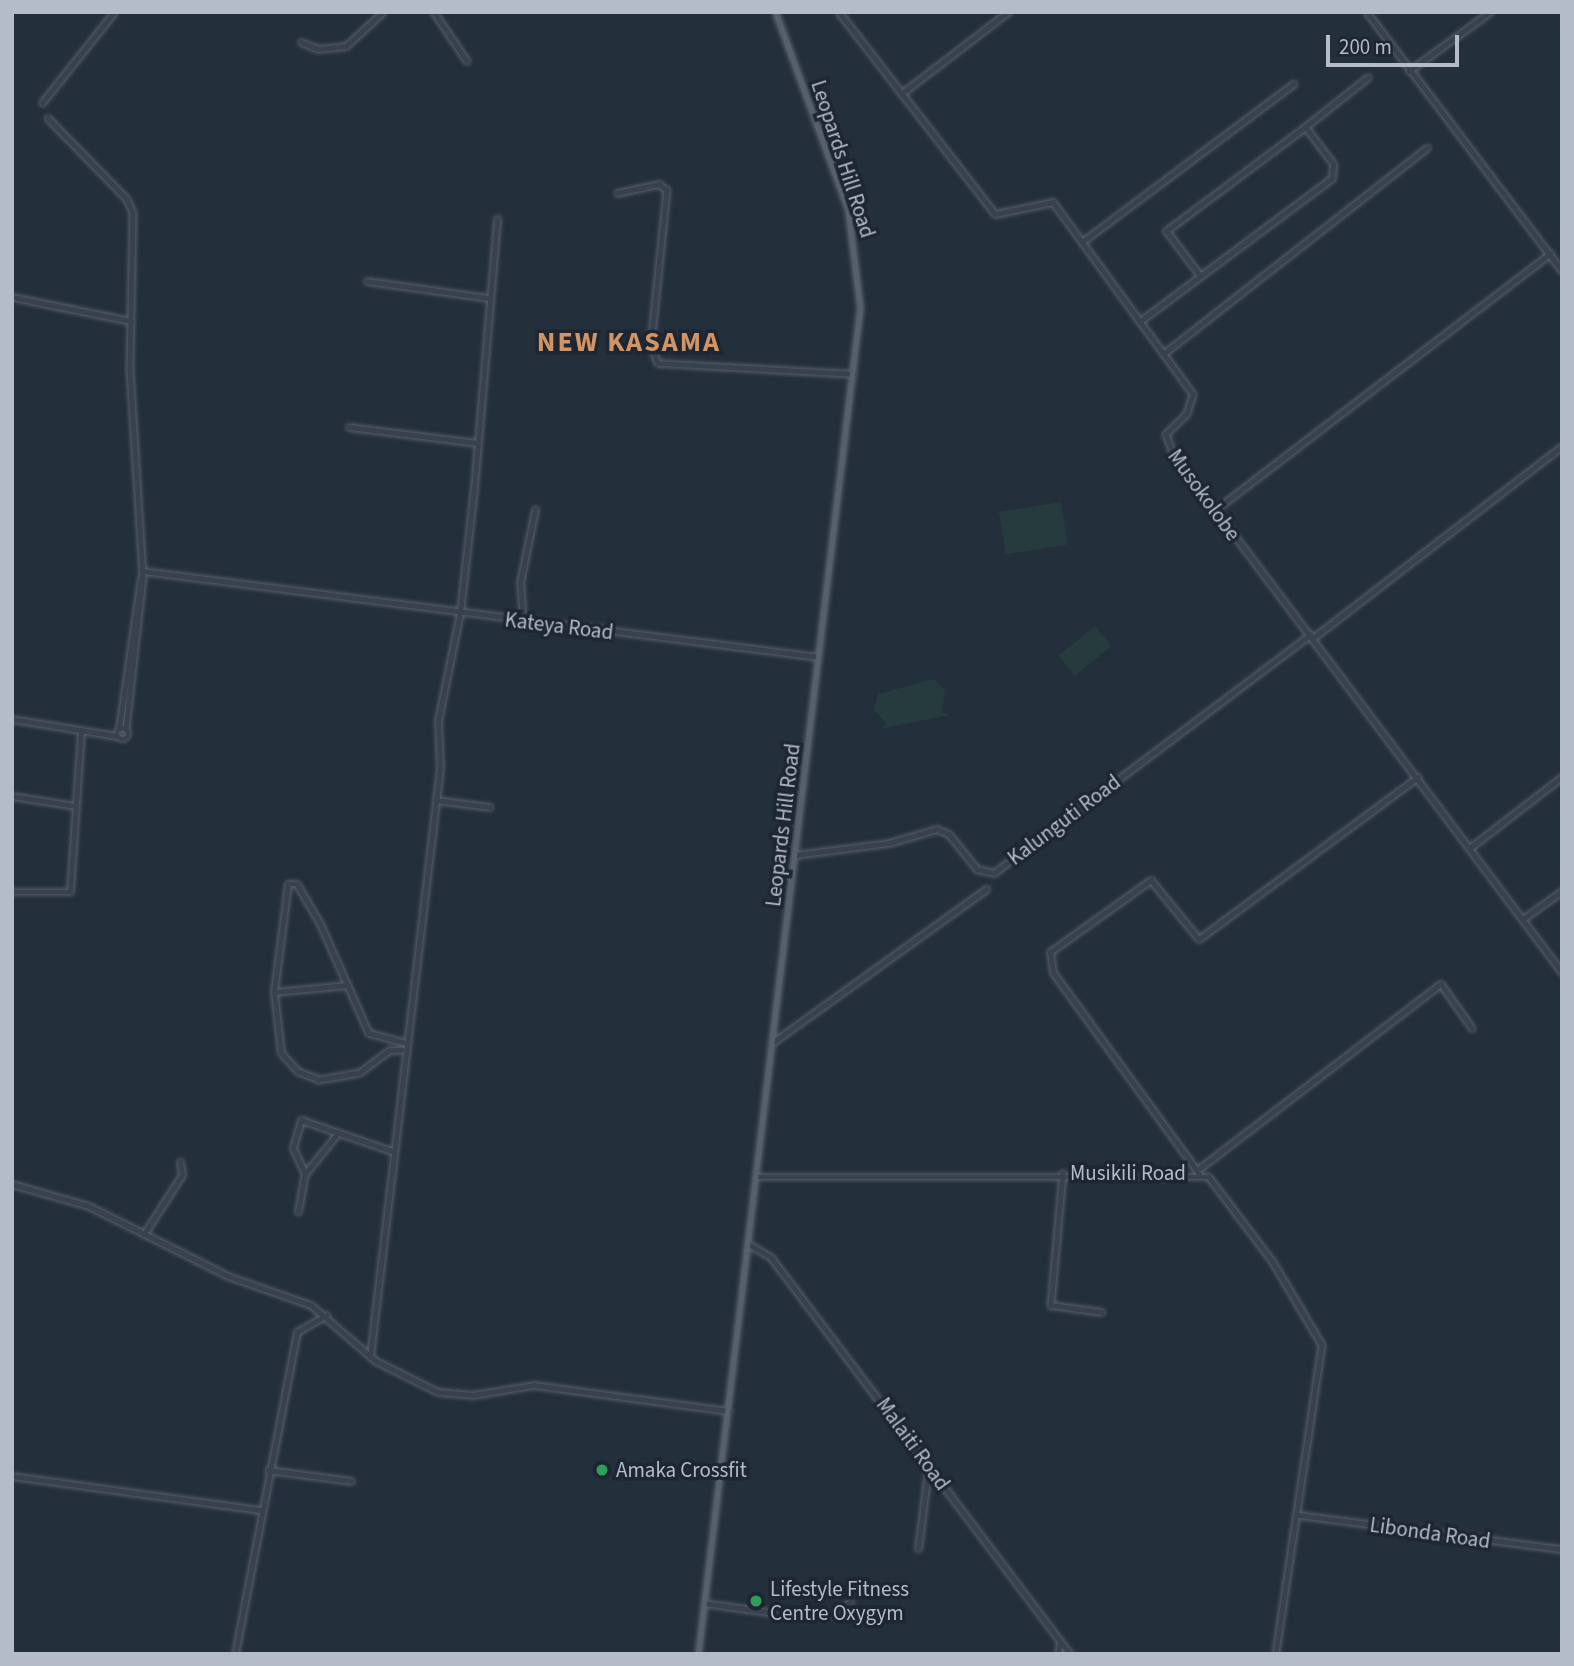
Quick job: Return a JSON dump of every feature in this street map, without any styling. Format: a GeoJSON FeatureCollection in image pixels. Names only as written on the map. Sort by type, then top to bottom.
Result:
{"type":"FeatureCollection","features":[{"type":"Feature","properties":{"kind":"main road","name":"Leopards Hill Road"},"geometry":{"type":"LineString","coordinates":[[698,1654],[860,308],[853,229],[775,12]]}},
{"type":"Feature","properties":{"kind":"street"},"geometry":{"type":"LineString","coordinates":[[43,103],[114,12]]}},
{"type":"Feature","properties":{"kind":"street"},"geometry":{"type":"LineString","coordinates":[[301,42],[318,49],[346,46],[383,12]]}},
{"type":"Feature","properties":{"kind":"street"},"geometry":{"type":"LineString","coordinates":[[434,12],[467,61]]}},
{"type":"Feature","properties":{"kind":"street","name":"Musokolobe"},"geometry":{"type":"LineString","coordinates":[[839,12],[995,214],[1048,199],[1082,242],[1194,399],[1166,434],[1167,443],[1562,972]]}},
{"type":"Feature","properties":{"kind":"street"},"geometry":{"type":"LineString","coordinates":[[901,94],[1008,12]]}},
{"type":"Feature","properties":{"kind":"street"},"geometry":{"type":"LineString","coordinates":[[1367,12],[1562,271]]}},
{"type":"Feature","properties":{"kind":"street"},"geometry":{"type":"LineString","coordinates":[[1409,71],[1490,12]]}},
{"type":"Feature","properties":{"kind":"street"},"geometry":{"type":"LineString","coordinates":[[1200,276],[1166,231],[1368,77]]}},
{"type":"Feature","properties":{"kind":"street"},"geometry":{"type":"LineString","coordinates":[[1082,242],[1293,84]]}},
{"type":"Feature","properties":{"kind":"street"},"geometry":{"type":"LineString","coordinates":[[12,719],[126,739],[143,574],[131,321],[131,206],[48,118]]}},
{"type":"Feature","properties":{"kind":"street"},"geometry":{"type":"LineString","coordinates":[[1139,322],[1332,178],[1334,164],[1305,127]]}},
{"type":"Feature","properties":{"kind":"street"},"geometry":{"type":"LineString","coordinates":[[1163,354],[1427,148]]}},
{"type":"Feature","properties":{"kind":"street"},"geometry":{"type":"LineString","coordinates":[[617,193],[659,184],[667,190],[651,344],[658,363],[853,374]]}},
{"type":"Feature","properties":{"kind":"street"},"geometry":{"type":"LineString","coordinates":[[370,1357],[402,1050],[436,800],[438,720],[460,613],[497,219]]}},
{"type":"Feature","properties":{"kind":"street"},"geometry":{"type":"LineString","coordinates":[[1215,510],[1550,254]]}},
{"type":"Feature","properties":{"kind":"street"},"geometry":{"type":"LineString","coordinates":[[367,281],[490,298]]}},
{"type":"Feature","properties":{"kind":"street"},"geometry":{"type":"LineString","coordinates":[[12,297],[131,321]]}},
{"type":"Feature","properties":{"kind":"street"},"geometry":{"type":"LineString","coordinates":[[349,427],[477,443]]}},
{"type":"Feature","properties":{"kind":"street"},"geometry":{"type":"LineString","coordinates":[[1312,636],[1562,446]]}},
{"type":"Feature","properties":{"kind":"street"},"geometry":{"type":"LineString","coordinates":[[523,622],[520,583],[535,510]]}},
{"type":"Feature","properties":{"kind":"street"},"geometry":{"type":"LineString","coordinates":[[117,736],[128,638],[143,574]]}},
{"type":"Feature","properties":{"kind":"street","name":"Kateya Road"},"geometry":{"type":"LineString","coordinates":[[143,574],[301,588],[523,622],[819,657]]}},
{"type":"Feature","properties":{"kind":"street","name":"Kalunguti Road"},"geometry":{"type":"LineString","coordinates":[[795,855],[889,843],[937,829],[949,834],[977,869],[994,873],[1312,636]]}},
{"type":"Feature","properties":{"kind":"street"},"geometry":{"type":"LineString","coordinates":[[119,729],[126,729]]}},
{"type":"Feature","properties":{"kind":"street"},"geometry":{"type":"LineString","coordinates":[[12,892],[70,892],[81,730]]}},
{"type":"Feature","properties":{"kind":"street"},"geometry":{"type":"LineString","coordinates":[[1418,776],[1199,939],[1151,880],[1050,952],[1053,973],[1200,1171],[1441,984],[1472,1028]]}},
{"type":"Feature","properties":{"kind":"street"},"geometry":{"type":"LineString","coordinates":[[1471,847],[1562,777]]}},
{"type":"Feature","properties":{"kind":"street"},"geometry":{"type":"LineString","coordinates":[[12,796],[75,806]]}},
{"type":"Feature","properties":{"kind":"street"},"geometry":{"type":"LineString","coordinates":[[436,800],[490,807]]}},
{"type":"Feature","properties":{"kind":"street"},"geometry":{"type":"LineString","coordinates":[[402,1050],[389,1051],[356,1074],[305,1076],[279,1048],[274,992],[283,908],[294,882],[348,985],[369,1032],[403,1042]]}},
{"type":"Feature","properties":{"kind":"street"},"geometry":{"type":"LineString","coordinates":[[772,1043],[986,889]]}},
{"type":"Feature","properties":{"kind":"street"},"geometry":{"type":"LineString","coordinates":[[1523,919],[1562,891]]}},
{"type":"Feature","properties":{"kind":"street"},"geometry":{"type":"LineString","coordinates":[[274,992],[348,985]]}},
{"type":"Feature","properties":{"kind":"street"},"geometry":{"type":"LineString","coordinates":[[304,1174],[293,1148],[299,1121],[393,1151]]}},
{"type":"Feature","properties":{"kind":"street"},"geometry":{"type":"LineString","coordinates":[[298,1212],[304,1174],[338,1132]]}},
{"type":"Feature","properties":{"kind":"street"},"geometry":{"type":"LineString","coordinates":[[144,1234],[182,1175],[180,1162]]}},
{"type":"Feature","properties":{"kind":"street","name":"Musikili Road"},"geometry":{"type":"LineString","coordinates":[[756,1177],[1200,1171],[1209,1177],[1253,1233],[1321,1340],[1299,1515],[1276,1654]]}},
{"type":"Feature","properties":{"kind":"street"},"geometry":{"type":"LineString","coordinates":[[1063,1173],[1051,1305],[1102,1312]]}},
{"type":"Feature","properties":{"kind":"street"},"geometry":{"type":"LineString","coordinates":[[12,1184],[89,1206],[144,1234],[327,1315],[370,1357],[446,1394],[534,1385],[728,1411]]}},
{"type":"Feature","properties":{"kind":"street","name":"Malaiti Road"},"geometry":{"type":"LineString","coordinates":[[748,1244],[771,1257],[1069,1654]]}},
{"type":"Feature","properties":{"kind":"street"},"geometry":{"type":"LineString","coordinates":[[235,1654],[260,1510],[297,1332],[327,1315]]}},
{"type":"Feature","properties":{"kind":"street"},"geometry":{"type":"LineString","coordinates":[[268,1470],[351,1481]]}},
{"type":"Feature","properties":{"kind":"street"},"geometry":{"type":"LineString","coordinates":[[918,1549],[929,1470]]}},
{"type":"Feature","properties":{"kind":"street"},"geometry":{"type":"LineString","coordinates":[[12,1476],[260,1510]]}},
{"type":"Feature","properties":{"kind":"street","name":"Libonda Road"},"geometry":{"type":"LineString","coordinates":[[1299,1515],[1562,1549]]}},
{"type":"Feature","properties":{"kind":"street"},"geometry":{"type":"LineString","coordinates":[[704,1603],[803,1617],[836,1614],[850,1602]]}},
{"type":"Feature","properties":{"kind":"street"},"geometry":{"type":"LineString","coordinates":[[1058,1654],[1060,1642]]}},
{"type":"Feature","properties":{"kind":"green space"},"geometry":{"type":"Polygon","coordinates":[[[1061,502],[1068,544],[1006,554],[999,512],[1061,502]]]}},
{"type":"Feature","properties":{"kind":"green space"},"geometry":{"type":"Polygon","coordinates":[[[1095,626],[1111,646],[1075,676],[1058,656],[1095,626]]]}},
{"type":"Feature","properties":{"kind":"green space"},"geometry":{"type":"Polygon","coordinates":[[[933,679],[945,690],[942,712],[950,715],[880,729],[887,724],[874,710],[878,694],[933,679]]]}},
{"type":"Feature","properties":{"kind":"place","name":"Amaka Crossfit"},"geometry":{"type":"Point","coordinates":[602,1470]}},
{"type":"Feature","properties":{"kind":"place","name":"Lifestyle Fitness Centre Oxygym"},"geometry":{"type":"Point","coordinates":[756,1601]}},
{"type":"Feature","properties":{"kind":"district","name":"NEW KASAMA"},"geometry":{"type":"Point","coordinates":[629,342]}}]}
